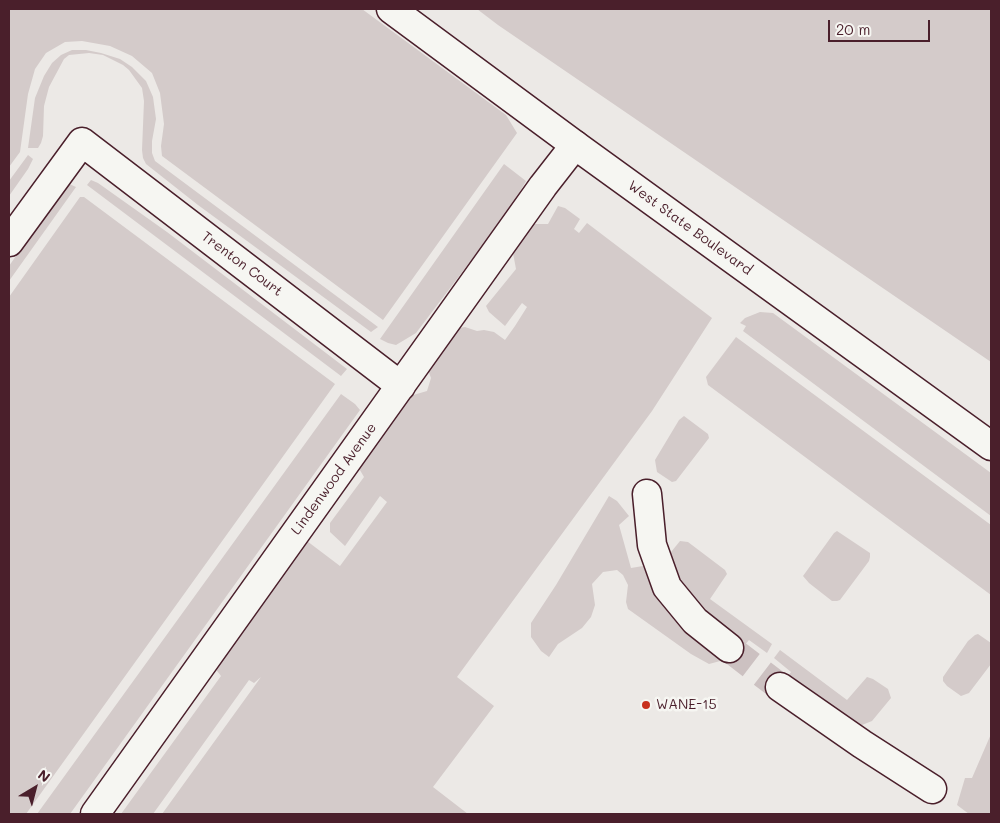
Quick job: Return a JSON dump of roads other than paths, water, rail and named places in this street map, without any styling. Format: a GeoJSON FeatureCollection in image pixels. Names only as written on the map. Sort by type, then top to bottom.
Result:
{"type":"FeatureCollection","features":[{"type":"Feature","properties":{"kind":"street","name":"West State Boulevard"},"geometry":{"type":"LineString","coordinates":[[391,9],[575,145],[991,446]]}},
{"type":"Feature","properties":{"kind":"street","name":"Trenton Court"},"geometry":{"type":"LineString","coordinates":[[9,242],[82,142],[401,386]]}},
{"type":"Feature","properties":{"kind":"street","name":"Lindenwood Avenue"},"geometry":{"type":"LineString","coordinates":[[95,814],[575,145]]}},
{"type":"Feature","properties":{"kind":"street"},"geometry":{"type":"LineString","coordinates":[[647,494],[652,545],[666,587],[695,621],[729,648]]}},
{"type":"Feature","properties":{"kind":"street"},"geometry":{"type":"LineString","coordinates":[[780,687],[932,790]]}},
{"type":"Feature","properties":{"kind":"tunnel"},"geometry":{"type":"LineString","coordinates":[[729,648],[780,687]]}},
{"type":"Feature","properties":{"kind":"place","name":"WANE-15"},"geometry":{"type":"Point","coordinates":[646,705]}}]}
